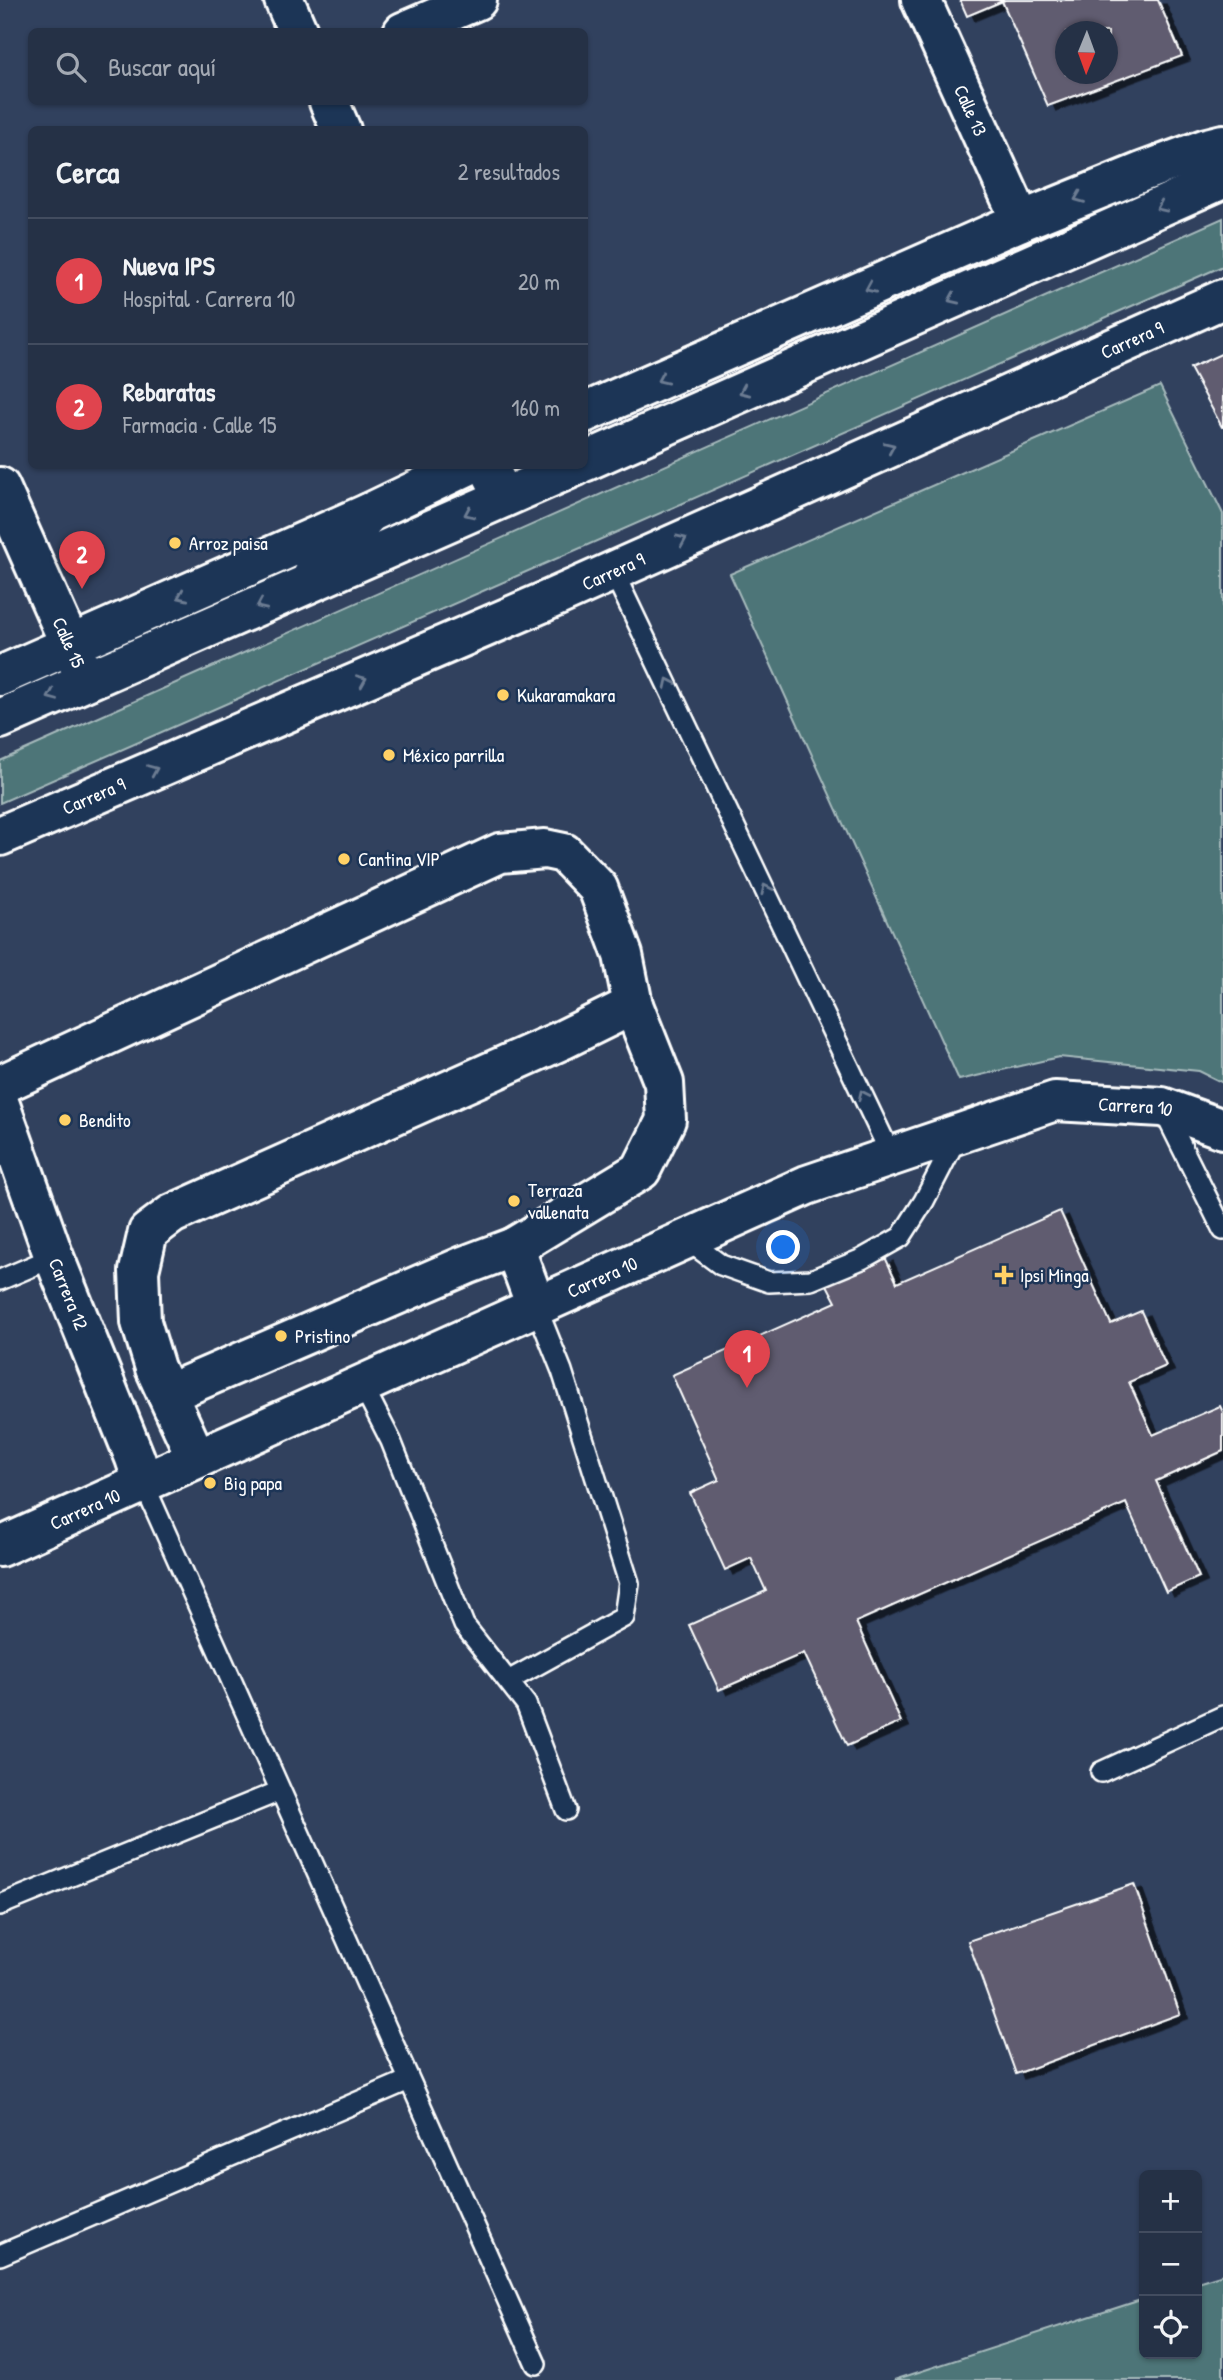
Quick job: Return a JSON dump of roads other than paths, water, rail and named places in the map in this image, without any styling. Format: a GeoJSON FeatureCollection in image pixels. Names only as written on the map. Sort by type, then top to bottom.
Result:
{"type":"FeatureCollection","features":[{"type":"Feature","properties":{"kind":"street"},"geometry":{"type":"LineString","coordinates":[[284,0],[296,28]]}},
{"type":"Feature","properties":{"kind":"street"},"geometry":{"type":"LineString","coordinates":[[412,28],[477,0]]}},
{"type":"Feature","properties":{"kind":"street","name":"Calle 13"},"geometry":{"type":"LineString","coordinates":[[921,0],[1021,221]]}},
{"type":"Feature","properties":{"kind":"street"},"geometry":{"type":"LineString","coordinates":[[330,105],[339,126]]}},
{"type":"Feature","properties":{"kind":"street"},"geometry":{"type":"LineString","coordinates":[[1142,172],[1223,134]]}},
{"type":"Feature","properties":{"kind":"street"},"geometry":{"type":"LineString","coordinates":[[588,411],[1021,221],[1142,172],[1223,144]]}},
{"type":"Feature","properties":{"kind":"street"},"geometry":{"type":"LineString","coordinates":[[588,460],[1223,179]]}},
{"type":"Feature","properties":{"kind":"street","name":"Carrera 9"},"geometry":{"type":"LineString","coordinates":[[0,836],[614,571],[1223,299]]}},
{"type":"Feature","properties":{"kind":"street"},"geometry":{"type":"LineString","coordinates":[[0,676],[369,513],[461,469]]}},
{"type":"Feature","properties":{"kind":"street"},"geometry":{"type":"LineString","coordinates":[[0,719],[304,586],[496,481],[560,469]]}},
{"type":"Feature","properties":{"kind":"street","name":"Calle 15"},"geometry":{"type":"LineString","coordinates":[[0,487],[86,681]]}},
{"type":"Feature","properties":{"kind":"street"},"geometry":{"type":"LineString","coordinates":[[304,586],[369,513]]}},
{"type":"Feature","properties":{"kind":"street"},"geometry":{"type":"LineString","coordinates":[[0,1084],[499,853],[545,849],[564,853],[598,888],[623,955],[632,1005],[664,1083],[666,1120],[641,1170],[514,1247],[466,1265],[167,1394]]}},
{"type":"Feature","properties":{"kind":"street"},"geometry":{"type":"LineString","coordinates":[[196,1457],[155,1368],[142,1322],[139,1271],[148,1232],[172,1214],[562,1041],[632,1005]]}},
{"type":"Feature","properties":{"kind":"street","name":"Carrera 10"},"geometry":{"type":"LineString","coordinates":[[0,1547],[807,1185],[1055,1101],[1162,1107],[1223,1129]]}},
{"type":"Feature","properties":{"kind":"street","name":"Carrera 12"},"geometry":{"type":"LineString","coordinates":[[0,1105],[54,1258],[143,1482]]}},
{"type":"Feature","properties":{"kind":"street"},"geometry":{"type":"LineString","coordinates":[[514,1247],[536,1306]]}},
{"type":"Feature","properties":{"kind":"lane"},"geometry":{"type":"LineString","coordinates":[[614,571],[892,1157]]}},
{"type":"Feature","properties":{"kind":"lane"},"geometry":{"type":"LineString","coordinates":[[1162,1107],[1223,1230]]}},
{"type":"Feature","properties":{"kind":"lane"},"geometry":{"type":"LineString","coordinates":[[685,1240],[721,1265],[769,1282],[811,1280],[862,1259],[901,1237],[924,1201],[959,1134]]}},
{"type":"Feature","properties":{"kind":"lane"},"geometry":{"type":"LineString","coordinates":[[0,1280],[54,1258]]}},
{"type":"Feature","properties":{"kind":"lane"},"geometry":{"type":"LineString","coordinates":[[508,1681],[624,1616],[629,1583],[562,1371],[536,1306]]}},
{"type":"Feature","properties":{"kind":"lane"},"geometry":{"type":"LineString","coordinates":[[362,1384],[391,1441],[464,1625],[526,1704],[566,1810]]}},
{"type":"Feature","properties":{"kind":"lane"},"geometry":{"type":"LineString","coordinates":[[143,1482],[536,2364]]}},
{"type":"Feature","properties":{"kind":"lane"},"geometry":{"type":"LineString","coordinates":[[1101,1772],[1223,1716]]}},
{"type":"Feature","properties":{"kind":"lane"},"geometry":{"type":"LineString","coordinates":[[0,1905],[280,1791]]}},
{"type":"Feature","properties":{"kind":"lane"},"geometry":{"type":"LineString","coordinates":[[0,2255],[409,2080]]}},
{"type":"Feature","properties":{"kind":"place","name":"Arroz paisa"},"geometry":{"type":"Point","coordinates":[175,543]}},
{"type":"Feature","properties":{"kind":"place","name":"Rebaratas"},"geometry":{"type":"Point","coordinates":[82,589]}},
{"type":"Feature","properties":{"kind":"place","name":"Kukaramakara"},"geometry":{"type":"Point","coordinates":[503,695]}},
{"type":"Feature","properties":{"kind":"place","name":"México parrilla"},"geometry":{"type":"Point","coordinates":[389,755]}},
{"type":"Feature","properties":{"kind":"place","name":"Cantina VIP"},"geometry":{"type":"Point","coordinates":[344,859]}},
{"type":"Feature","properties":{"kind":"place","name":"Bendito"},"geometry":{"type":"Point","coordinates":[65,1120]}},
{"type":"Feature","properties":{"kind":"place","name":"Terraza vallenata"},"geometry":{"type":"Point","coordinates":[514,1201]}},
{"type":"Feature","properties":{"kind":"place","name":"Ipsi Minga"},"geometry":{"type":"Point","coordinates":[1004,1275]}},
{"type":"Feature","properties":{"kind":"place","name":"Pristino"},"geometry":{"type":"Point","coordinates":[281,1336]}},
{"type":"Feature","properties":{"kind":"place","name":"Nueva IPS"},"geometry":{"type":"Point","coordinates":[747,1388]}},
{"type":"Feature","properties":{"kind":"place","name":"Big papa"},"geometry":{"type":"Point","coordinates":[210,1483]}}]}
